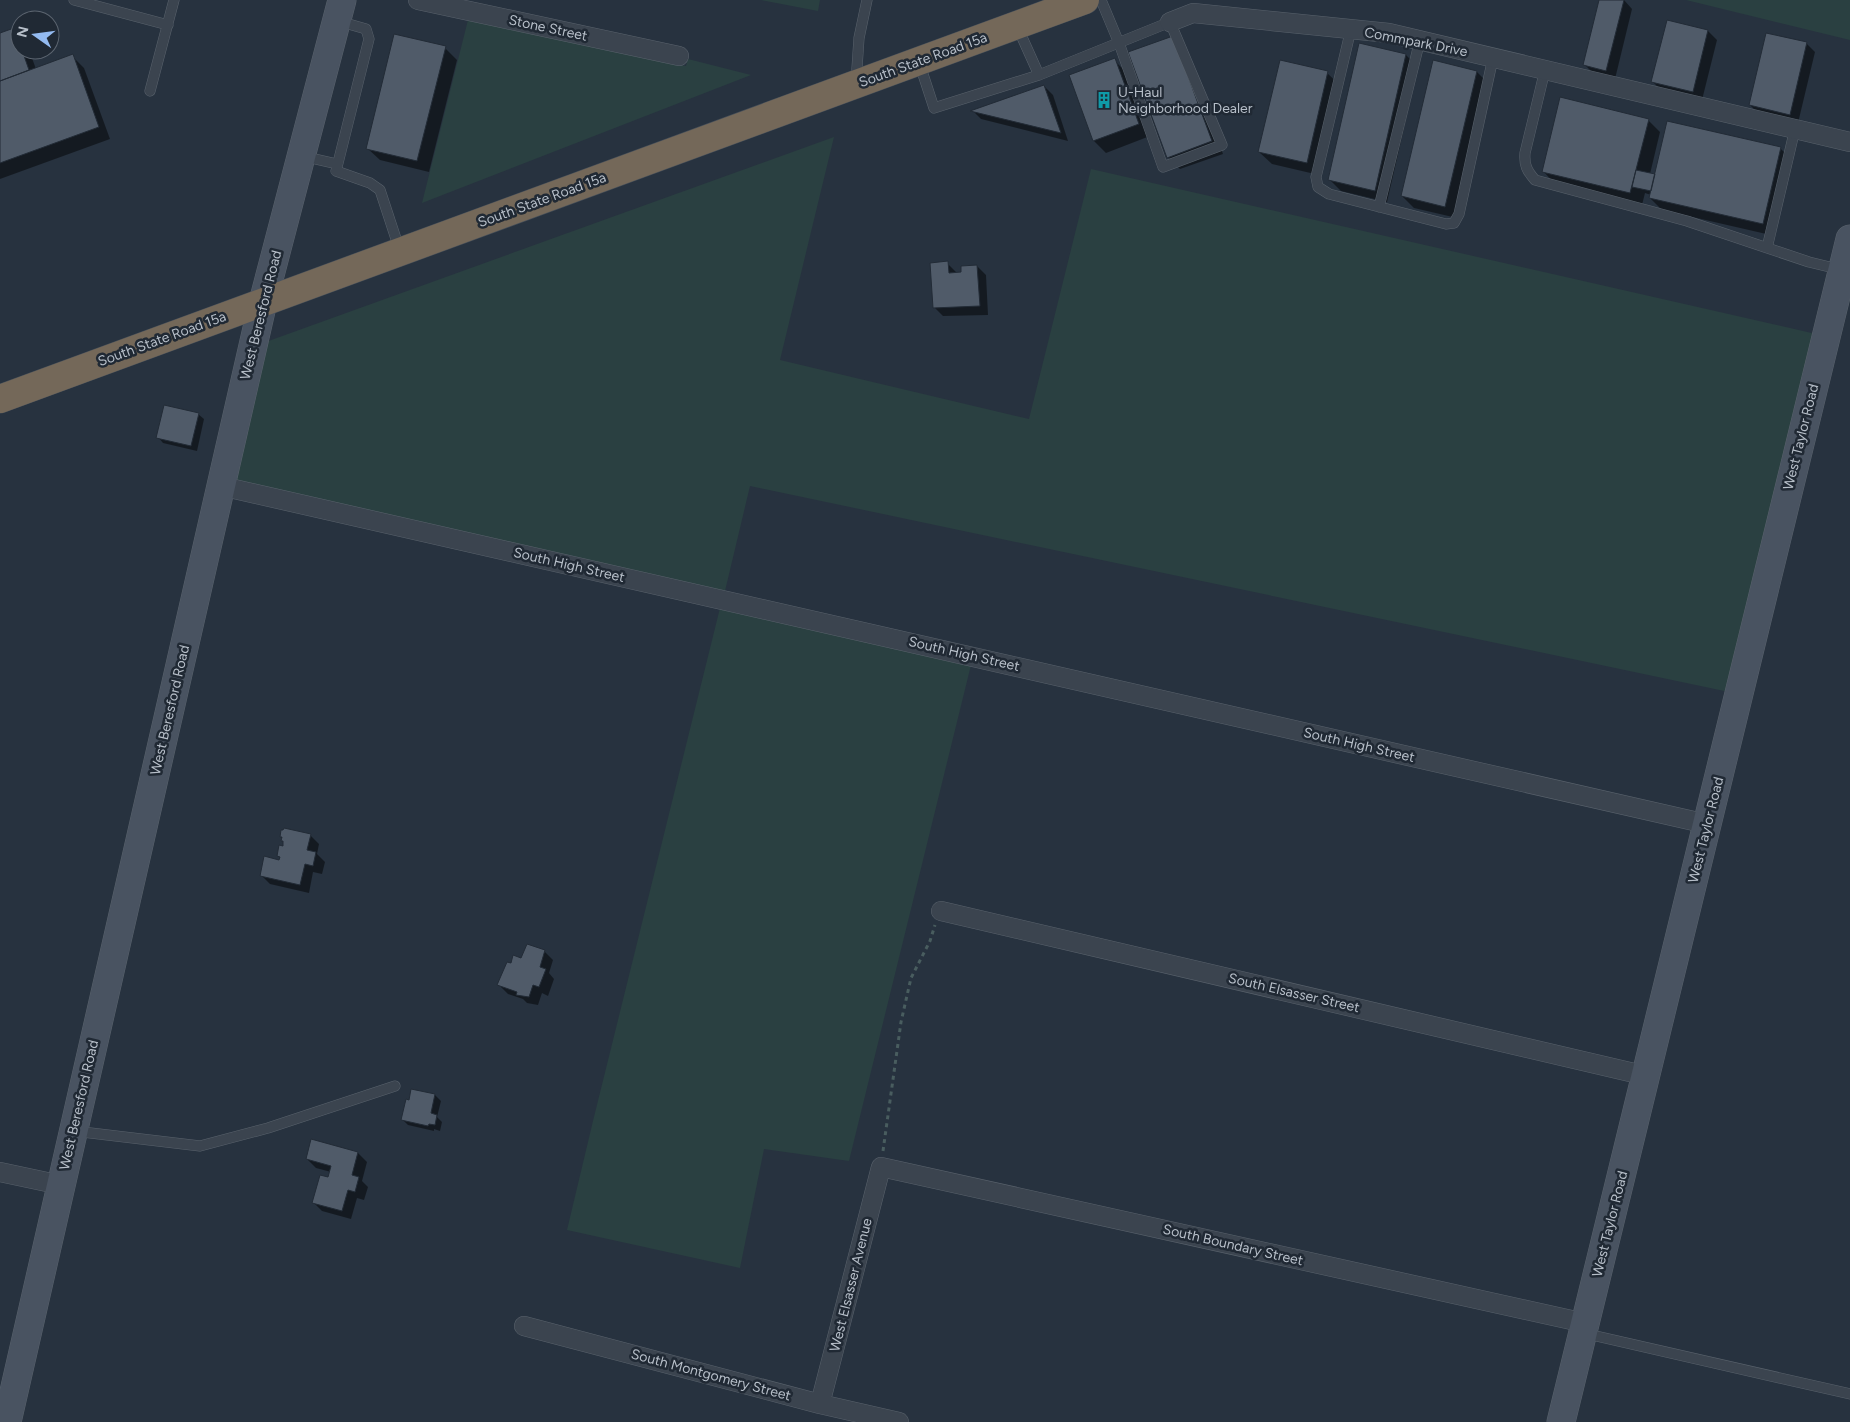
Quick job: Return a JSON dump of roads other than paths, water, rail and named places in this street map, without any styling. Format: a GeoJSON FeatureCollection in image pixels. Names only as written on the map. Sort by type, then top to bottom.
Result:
{"type":"FeatureCollection","features":[{"type":"Feature","properties":{"kind":"highway","name":"South State Road 15a"},"geometry":{"type":"LineString","coordinates":[[0,399],[1085,0]]}},
{"type":"Feature","properties":{"kind":"street","name":"Stone Street"},"geometry":{"type":"LineString","coordinates":[[418,0],[679,56]]}},
{"type":"Feature","properties":{"kind":"street","name":"West Beresford Road"},"geometry":{"type":"LineString","coordinates":[[7,1422],[262,302],[339,5]]}},
{"type":"Feature","properties":{"kind":"street","name":"Commpark Drive"},"geometry":{"type":"LineString","coordinates":[[1170,22],[1193,13],[1389,33],[1850,142]]}},
{"type":"Feature","properties":{"kind":"street","name":"West Taylor Road"},"geometry":{"type":"LineString","coordinates":[[1561,1422],[1850,239]]}},
{"type":"Feature","properties":{"kind":"street","name":"South High Street"},"geometry":{"type":"LineString","coordinates":[[221,486],[1707,824]]}},
{"type":"Feature","properties":{"kind":"street","name":"South Elsasser Street"},"geometry":{"type":"LineString","coordinates":[[941,911],[1647,1076]]}},
{"type":"Feature","properties":{"kind":"street","name":"South Boundary Street"},"geometry":{"type":"LineString","coordinates":[[881,1167],[1584,1328]]}},
{"type":"Feature","properties":{"kind":"street","name":"West Elsasser Avenue"},"geometry":{"type":"LineString","coordinates":[[820,1404],[881,1167]]}},
{"type":"Feature","properties":{"kind":"street"},"geometry":{"type":"LineString","coordinates":[[0,1172],[61,1186]]}},
{"type":"Feature","properties":{"kind":"street","name":"South Montgomery Street"},"geometry":{"type":"LineString","coordinates":[[524,1326],[820,1404],[899,1422]]}},
{"type":"Feature","properties":{"kind":"lane"},"geometry":{"type":"LineString","coordinates":[[74,0],[168,25]]}},
{"type":"Feature","properties":{"kind":"lane"},"geometry":{"type":"LineString","coordinates":[[150,91],[174,0]]}},
{"type":"Feature","properties":{"kind":"lane"},"geometry":{"type":"LineString","coordinates":[[856,84],[859,38],[867,0]]}},
{"type":"Feature","properties":{"kind":"lane"},"geometry":{"type":"LineString","coordinates":[[1101,0],[1119,43],[1163,167],[1222,145],[1170,22]]}},
{"type":"Feature","properties":{"kind":"lane"},"geometry":{"type":"LineString","coordinates":[[339,5],[366,29],[369,39],[336,171],[370,183],[380,190],[401,252]]}},
{"type":"Feature","properties":{"kind":"lane","name":"Commpark Drive"},"geometry":{"type":"LineString","coordinates":[[919,61],[934,108],[1039,75],[1170,22]]}},
{"type":"Feature","properties":{"kind":"lane"},"geometry":{"type":"LineString","coordinates":[[1016,26],[1039,75]]}},
{"type":"Feature","properties":{"kind":"lane"},"geometry":{"type":"LineString","coordinates":[[1351,29],[1316,177],[1318,187],[1329,194],[1446,224],[1454,223],[1459,214],[1493,58]]}},
{"type":"Feature","properties":{"kind":"lane"},"geometry":{"type":"LineString","coordinates":[[1380,207],[1420,40]]}},
{"type":"Feature","properties":{"kind":"lane"},"geometry":{"type":"LineString","coordinates":[[1545,70],[1524,153],[1524,164],[1535,180],[1687,221],[1809,262],[1842,270]]}},
{"type":"Feature","properties":{"kind":"lane"},"geometry":{"type":"LineString","coordinates":[[1766,248],[1795,129]]}},
{"type":"Feature","properties":{"kind":"lane"},"geometry":{"type":"LineString","coordinates":[[301,156],[337,164]]}},
{"type":"Feature","properties":{"kind":"lane"},"geometry":{"type":"LineString","coordinates":[[74,1131],[200,1146],[268,1128],[394,1086]]}},
{"type":"Feature","properties":{"kind":"lane"},"geometry":{"type":"LineString","coordinates":[[1584,1328],[1850,1394]]}},
{"type":"Feature","properties":{"kind":"place","name":"U-Haul Neighborhood Dealer"},"geometry":{"type":"Point","coordinates":[1104,100]}}]}
